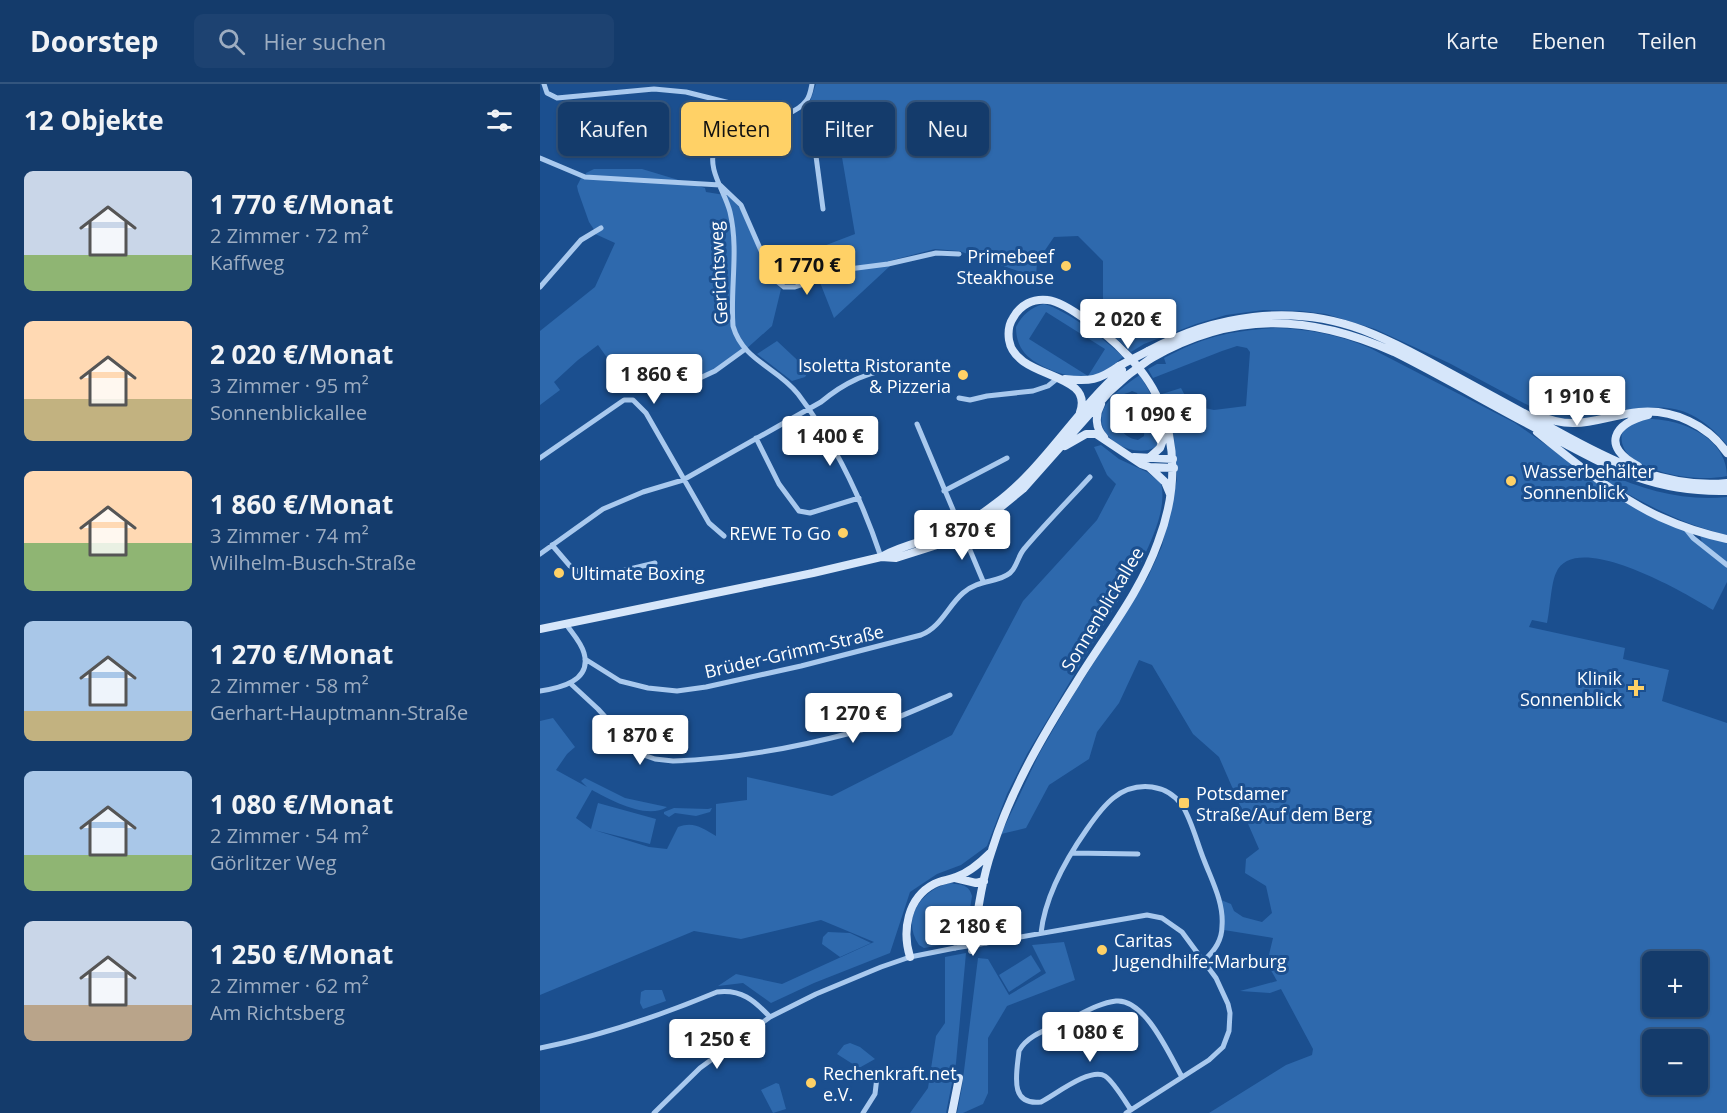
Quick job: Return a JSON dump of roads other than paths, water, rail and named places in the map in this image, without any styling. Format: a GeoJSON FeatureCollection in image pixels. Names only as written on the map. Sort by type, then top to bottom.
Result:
{"type":"FeatureCollection","features":[{"type":"Feature","properties":{"kind":"main road","name":"Sonnenblickallee"},"geometry":{"type":"LineString","coordinates":[[972,950],[991,851],[1023,775],[1074,685],[1137,588],[1164,528],[1171,495],[1173,459],[1167,427],[1156,394],[1124,351],[1070,308],[1046,299],[1031,302],[1022,307],[1010,322],[1008,333],[1010,345],[1018,358],[1026,365],[1058,378]]}},
{"type":"Feature","properties":{"kind":"main road"},"geometry":{"type":"LineString","coordinates":[[540,629],[881,557],[896,558],[937,545],[962,529],[1023,480],[1100,389],[1123,370],[1188,332],[1230,320],[1269,315],[1316,318],[1342,323],[1374,334],[1621,464],[1674,481],[1726,486]]}},
{"type":"Feature","properties":{"kind":"main road"},"geometry":{"type":"LineString","coordinates":[[1149,355],[1192,338],[1233,327],[1301,324],[1325,328],[1361,338],[1394,352],[1622,473],[1648,482],[1703,492],[1726,486]]}},
{"type":"Feature","properties":{"kind":"main road"},"geometry":{"type":"LineString","coordinates":[[1058,378],[1089,381],[1123,370]]}},
{"type":"Feature","properties":{"kind":"main road"},"geometry":{"type":"LineString","coordinates":[[1105,438],[1098,430],[1097,414],[1123,370]]}},
{"type":"Feature","properties":{"kind":"main road"},"geometry":{"type":"LineString","coordinates":[[1058,378],[1078,389],[1083,399],[1080,412]]}},
{"type":"Feature","properties":{"kind":"main road"},"geometry":{"type":"LineString","coordinates":[[962,529],[985,520],[1017,494],[1109,392]]}},
{"type":"Feature","properties":{"kind":"main road"},"geometry":{"type":"LineString","coordinates":[[1504,402],[1522,406],[1550,420],[1572,424],[1588,423],[1638,412],[1679,417],[1697,425],[1715,438],[1727,453]]}},
{"type":"Feature","properties":{"kind":"main road"},"geometry":{"type":"LineString","coordinates":[[1661,413],[1628,421],[1619,429],[1615,442],[1618,450],[1629,462],[1674,481]]}},
{"type":"Feature","properties":{"kind":"main road"},"geometry":{"type":"LineString","coordinates":[[1523,422],[1630,501],[1685,528],[1727,539]]}},
{"type":"Feature","properties":{"kind":"main road"},"geometry":{"type":"LineString","coordinates":[[1148,463],[1163,444],[1167,427]]}},
{"type":"Feature","properties":{"kind":"main road"},"geometry":{"type":"LineString","coordinates":[[1056,451],[1086,434],[1096,434],[1130,456],[1148,463],[1174,468]]}},
{"type":"Feature","properties":{"kind":"main road"},"geometry":{"type":"LineString","coordinates":[[1148,463],[1173,459]]}},
{"type":"Feature","properties":{"kind":"main road"},"geometry":{"type":"LineString","coordinates":[[1148,463],[1166,482],[1171,495]]}},
{"type":"Feature","properties":{"kind":"main road"},"geometry":{"type":"LineString","coordinates":[[910,957],[906,929],[914,904],[927,889],[967,872],[979,864],[991,851]]}},
{"type":"Feature","properties":{"kind":"main road"},"geometry":{"type":"LineString","coordinates":[[967,872],[974,873],[984,881]]}},
{"type":"Feature","properties":{"kind":"main road"},"geometry":{"type":"LineString","coordinates":[[955,878],[976,883],[984,881]]}},
{"type":"Feature","properties":{"kind":"main road"},"geometry":{"type":"LineString","coordinates":[[952,1113],[959,1078]]}},
{"type":"Feature","properties":{"kind":"street"},"geometry":{"type":"LineString","coordinates":[[544,84],[549,95],[567,98],[654,89],[686,92],[730,102]]}},
{"type":"Feature","properties":{"kind":"street"},"geometry":{"type":"LineString","coordinates":[[806,102],[812,84]]}},
{"type":"Feature","properties":{"kind":"street","name":"Gerichtsweg"},"geometry":{"type":"LineString","coordinates":[[714,156],[713,163],[730,209],[733,232],[733,326],[744,350]]}},
{"type":"Feature","properties":{"kind":"street"},"geometry":{"type":"LineString","coordinates":[[816,156],[824,209]]}},
{"type":"Feature","properties":{"kind":"street"},"geometry":{"type":"LineString","coordinates":[[540,158],[585,177],[720,185],[741,204],[773,278],[784,287],[795,287],[849,269],[888,264],[936,253],[959,254]]}},
{"type":"Feature","properties":{"kind":"street"},"geometry":{"type":"LineString","coordinates":[[540,287],[581,240],[601,228]]}},
{"type":"Feature","properties":{"kind":"street"},"geometry":{"type":"LineString","coordinates":[[674,390],[715,371],[744,350],[783,378],[809,408],[829,441],[858,498],[881,557]]}},
{"type":"Feature","properties":{"kind":"street"},"geometry":{"type":"LineString","coordinates":[[540,554],[603,509],[642,492],[683,480],[821,402],[838,388],[864,374],[901,365]]}},
{"type":"Feature","properties":{"kind":"street"},"geometry":{"type":"LineString","coordinates":[[959,398],[970,400],[1033,391],[1048,386],[1058,378]]}},
{"type":"Feature","properties":{"kind":"street"},"geometry":{"type":"LineString","coordinates":[[540,458],[624,400],[631,399],[646,413],[709,523],[724,536]]}},
{"type":"Feature","properties":{"kind":"street"},"geometry":{"type":"LineString","coordinates":[[917,424],[983,581]]}},
{"type":"Feature","properties":{"kind":"street"},"geometry":{"type":"LineString","coordinates":[[756,438],[779,484],[799,511],[810,513],[858,498]]}},
{"type":"Feature","properties":{"kind":"street"},"geometry":{"type":"LineString","coordinates":[[944,490],[1007,458]]}},
{"type":"Feature","properties":{"kind":"street","name":"Brüder-Grimm-Straße"},"geometry":{"type":"LineString","coordinates":[[585,659],[620,681],[677,691],[706,687],[801,666],[926,633],[938,624],[962,594],[983,581],[1011,572],[1022,552],[1090,477]]}},
{"type":"Feature","properties":{"kind":"street"},"geometry":{"type":"LineString","coordinates":[[1685,528],[1688,533],[1727,564]]}},
{"type":"Feature","properties":{"kind":"street"},"geometry":{"type":"LineString","coordinates":[[552,545],[570,566],[585,576],[655,563]]}},
{"type":"Feature","properties":{"kind":"street"},"geometry":{"type":"LineString","coordinates":[[540,692],[571,684],[579,675],[585,659],[581,645],[566,624]]}},
{"type":"Feature","properties":{"kind":"street"},"geometry":{"type":"LineString","coordinates":[[571,684],[598,709],[638,753],[655,759],[673,761],[796,746],[852,733],[901,716],[950,695]]}},
{"type":"Feature","properties":{"kind":"street"},"geometry":{"type":"LineString","coordinates":[[1041,933],[1043,918],[1054,888],[1072,853],[1098,813],[1123,791],[1150,787],[1167,791],[1173,795],[1185,811],[1221,909],[1221,936],[1216,948],[1203,961]]}},
{"type":"Feature","properties":{"kind":"street"},"geometry":{"type":"LineString","coordinates":[[1072,853],[1138,854]]}},
{"type":"Feature","properties":{"kind":"street"},"geometry":{"type":"LineString","coordinates":[[654,1113],[700,1068],[770,1017],[855,976],[910,957],[1148,915],[1174,925],[1182,932],[1226,996],[1230,1013],[1229,1031],[1223,1047],[1182,1077],[1128,1111],[1108,1079],[1097,1074],[1087,1075],[1041,1102],[1027,1102],[1019,1095],[1017,1085],[1019,1052],[1029,1039],[1087,1011],[1118,1001],[1126,1002],[1140,1011],[1182,1077]]}},
{"type":"Feature","properties":{"kind":"street"},"geometry":{"type":"LineString","coordinates":[[540,1048],[633,1024],[717,992],[734,992],[749,997],[770,1017]]}},
{"type":"Feature","properties":{"kind":"street"},"geometry":{"type":"LineString","coordinates":[[863,1113],[875,1094],[877,1077]]}},
{"type":"Feature","properties":{"kind":"place","name":"Primebeef Steakhouse"},"geometry":{"type":"Point","coordinates":[1066,266]}},
{"type":"Feature","properties":{"kind":"place","name":"Isoletta Ristorante & Pizzeria"},"geometry":{"type":"Point","coordinates":[963,375]}},
{"type":"Feature","properties":{"kind":"place","name":"Wasserbehälter Sonnenblick"},"geometry":{"type":"Point","coordinates":[1511,481]}},
{"type":"Feature","properties":{"kind":"place","name":"REWE To Go"},"geometry":{"type":"Point","coordinates":[843,533]}},
{"type":"Feature","properties":{"kind":"place","name":"Ultimate Boxing"},"geometry":{"type":"Point","coordinates":[559,573]}},
{"type":"Feature","properties":{"kind":"place","name":"Klinik Sonnenblick"},"geometry":{"type":"Point","coordinates":[1636,688]}},
{"type":"Feature","properties":{"kind":"place","name":"Potsdamer Straße/Auf dem Berg"},"geometry":{"type":"Point","coordinates":[1184,803]}},
{"type":"Feature","properties":{"kind":"place","name":"Caritas Jugendhilfe-Marburg"},"geometry":{"type":"Point","coordinates":[1102,950]}},
{"type":"Feature","properties":{"kind":"place","name":"Rechenkraft.net e.V."},"geometry":{"type":"Point","coordinates":[811,1083]}}]}
